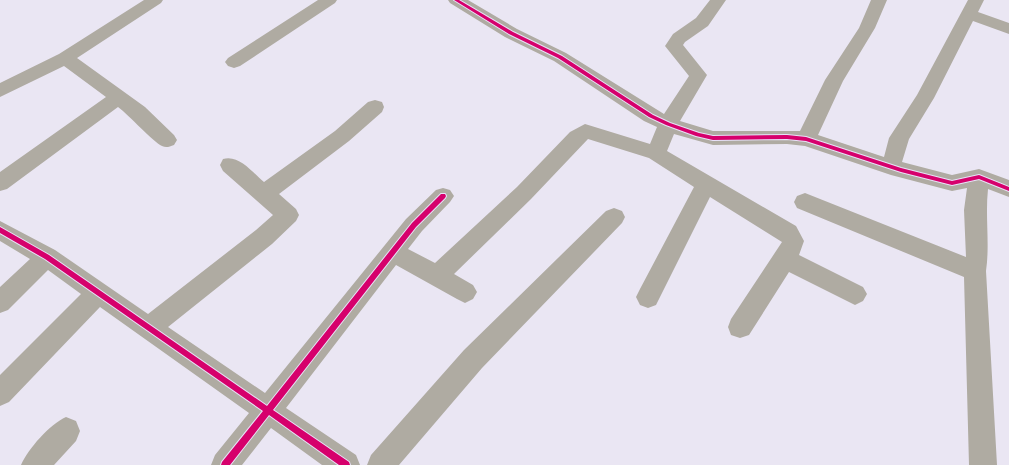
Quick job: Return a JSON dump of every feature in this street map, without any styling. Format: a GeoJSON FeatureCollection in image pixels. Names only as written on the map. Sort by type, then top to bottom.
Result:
{"type":"FeatureCollection","features":[{"type":"Feature","properties":{"kind":"street"},"geometry":{"type":"LineString","coordinates":[[0,91],[65,58],[155,0]]}},
{"type":"Feature","properties":{"kind":"street"},"geometry":{"type":"LineString","coordinates":[[234,62],[329,0]]}},
{"type":"Feature","properties":{"kind":"street"},"geometry":{"type":"LineString","coordinates":[[456,0],[511,33],[560,58],[668,124],[698,135],[713,138],[787,137],[806,139],[891,167],[952,183],[979,176],[1009,189]]}},
{"type":"Feature","properties":{"kind":"street"},"geometry":{"type":"LineString","coordinates":[[656,152],[668,124],[698,75],[674,46],[679,38],[702,22],[718,0]]}},
{"type":"Feature","properties":{"kind":"street"},"geometry":{"type":"LineString","coordinates":[[806,139],[834,80],[867,28],[879,0]]}},
{"type":"Feature","properties":{"kind":"street"},"geometry":{"type":"LineString","coordinates":[[891,167],[899,138],[925,98],[972,7],[1009,30]]}},
{"type":"Feature","properties":{"kind":"street"},"geometry":{"type":"LineString","coordinates":[[65,58],[138,112],[167,140]]}},
{"type":"Feature","properties":{"kind":"street"},"geometry":{"type":"LineString","coordinates":[[0,183],[118,98]]}},
{"type":"Feature","properties":{"kind":"street"},"geometry":{"type":"LineString","coordinates":[[264,194],[342,136],[375,107]]}},
{"type":"Feature","properties":{"kind":"street"},"geometry":{"type":"LineString","coordinates":[[437,276],[524,193],[577,137],[585,131],[656,152],[665,160],[788,233],[793,241],[792,249],[740,327]]}},
{"type":"Feature","properties":{"kind":"street"},"geometry":{"type":"LineString","coordinates":[[149,328],[264,237],[288,215],[230,165]]}},
{"type":"Feature","properties":{"kind":"street"},"geometry":{"type":"LineString","coordinates":[[979,176],[975,210],[978,258],[975,271],[983,465]]}},
{"type":"Feature","properties":{"kind":"street"},"geometry":{"type":"LineString","coordinates":[[648,297],[706,184]]}},
{"type":"Feature","properties":{"kind":"street"},"geometry":{"type":"LineString","coordinates":[[225,465],[414,225],[443,196]]}},
{"type":"Feature","properties":{"kind":"street"},"geometry":{"type":"LineString","coordinates":[[805,202],[975,271]]}},
{"type":"Feature","properties":{"kind":"street"},"geometry":{"type":"LineString","coordinates":[[380,465],[473,359],[614,217]]}},
{"type":"Feature","properties":{"kind":"street"},"geometry":{"type":"LineString","coordinates":[[0,230],[47,257],[346,465]]}},
{"type":"Feature","properties":{"kind":"street"},"geometry":{"type":"LineString","coordinates":[[393,252],[465,292]]}},
{"type":"Feature","properties":{"kind":"street"},"geometry":{"type":"LineString","coordinates":[[0,302],[47,257]]}},
{"type":"Feature","properties":{"kind":"street"},"geometry":{"type":"LineString","coordinates":[[785,259],[855,294]]}},
{"type":"Feature","properties":{"kind":"street"},"geometry":{"type":"LineString","coordinates":[[0,394],[98,293]]}},
{"type":"Feature","properties":{"kind":"street"},"geometry":{"type":"LineString","coordinates":[[35,465],[66,431]]}},
{"type":"Feature","properties":{"kind":"cycle path"},"geometry":{"type":"LineString","coordinates":[[456,0],[511,33],[560,57],[651,116],[698,135],[713,138],[787,137],[806,139],[901,170],[952,183],[979,177],[1009,189]]}},
{"type":"Feature","properties":{"kind":"cycle path"},"geometry":{"type":"LineString","coordinates":[[225,465],[414,225],[443,196]]}},
{"type":"Feature","properties":{"kind":"cycle path"},"geometry":{"type":"LineString","coordinates":[[0,230],[47,257],[346,465]]}}]}
